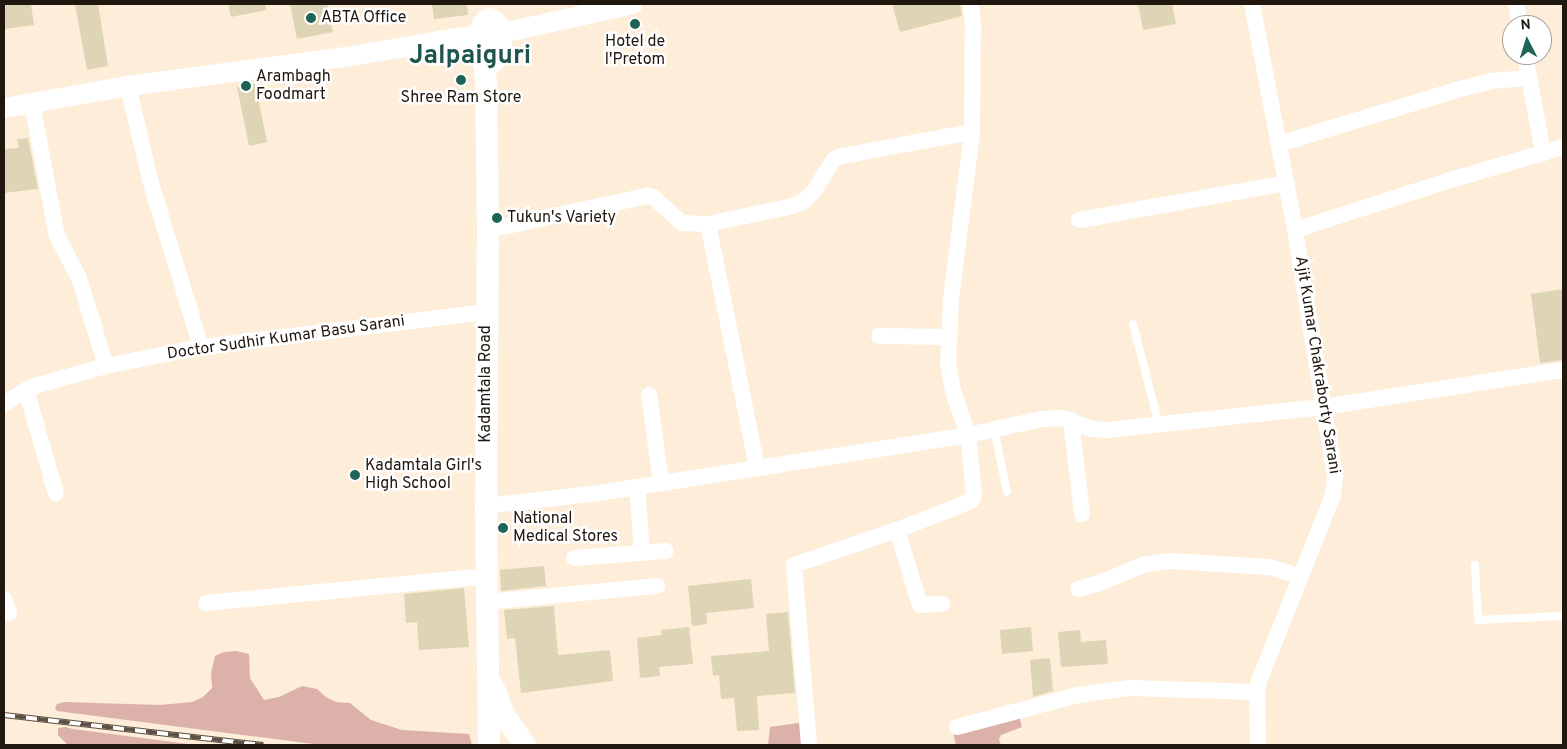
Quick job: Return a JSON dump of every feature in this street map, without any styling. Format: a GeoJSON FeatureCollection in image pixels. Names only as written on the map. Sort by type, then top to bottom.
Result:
{"type":"FeatureCollection","features":[{"type":"Feature","properties":{"kind":"main road","name":"Kadamtala Road"},"geometry":{"type":"LineString","coordinates":[[489,24],[486,83],[488,230],[486,506],[489,745]]}},
{"type":"Feature","properties":{"kind":"main road"},"geometry":{"type":"LineString","coordinates":[[488,643],[489,662],[497,698],[514,731],[525,745]]}},
{"type":"Feature","properties":{"kind":"street"},"geometry":{"type":"LineString","coordinates":[[4,100],[31,99],[127,82],[346,57],[489,24],[578,15],[633,4]]}},
{"type":"Feature","properties":{"kind":"street"},"geometry":{"type":"LineString","coordinates":[[809,745],[794,566],[897,530],[972,500],[974,488],[968,435],[949,377],[948,337],[954,272],[972,132],[971,4]]}},
{"type":"Feature","properties":{"kind":"street","name":"Ajit Kumar Chakraborty Sarani"},"geometry":{"type":"LineString","coordinates":[[1252,4],[1296,230],[1334,470],[1335,489],[1257,692],[1258,745]]}},
{"type":"Feature","properties":{"kind":"street"},"geometry":{"type":"LineString","coordinates":[[1527,65],[1543,153]]}},
{"type":"Feature","properties":{"kind":"street"},"geometry":{"type":"LineString","coordinates":[[1279,144],[1467,87],[1492,81],[1529,78]]}},
{"type":"Feature","properties":{"kind":"street"},"geometry":{"type":"LineString","coordinates":[[127,82],[150,180],[201,347]]}},
{"type":"Feature","properties":{"kind":"street"},"geometry":{"type":"LineString","coordinates":[[4,108],[31,99]]}},
{"type":"Feature","properties":{"kind":"street"},"geometry":{"type":"LineString","coordinates":[[31,99],[57,236],[79,278],[106,366]]}},
{"type":"Feature","properties":{"kind":"street"},"geometry":{"type":"LineString","coordinates":[[488,230],[647,196],[653,197],[682,223],[708,224],[793,206],[804,201],[814,192],[833,160],[842,156],[972,132]]}},
{"type":"Feature","properties":{"kind":"street"},"geometry":{"type":"LineString","coordinates":[[1296,230],[1563,147]]}},
{"type":"Feature","properties":{"kind":"street"},"geometry":{"type":"LineString","coordinates":[[1080,220],[1287,183]]}},
{"type":"Feature","properties":{"kind":"street"},"geometry":{"type":"LineString","coordinates":[[708,224],[757,468]]}},
{"type":"Feature","properties":{"kind":"street","name":"Doctor Sudhir Kumar Basu Sarani"},"geometry":{"type":"LineString","coordinates":[[4,404],[26,390],[106,366],[201,347],[487,312]]}},
{"type":"Feature","properties":{"kind":"street"},"geometry":{"type":"LineString","coordinates":[[879,336],[948,337]]}},
{"type":"Feature","properties":{"kind":"street"},"geometry":{"type":"LineString","coordinates":[[486,506],[637,487],[968,435],[1042,419],[1071,420],[1093,429],[1107,430],[1323,408],[1563,370]]}},
{"type":"Feature","properties":{"kind":"street"},"geometry":{"type":"LineString","coordinates":[[26,390],[56,493]]}},
{"type":"Feature","properties":{"kind":"street"},"geometry":{"type":"LineString","coordinates":[[649,395],[661,483]]}},
{"type":"Feature","properties":{"kind":"street"},"geometry":{"type":"LineString","coordinates":[[1071,420],[1082,514]]}},
{"type":"Feature","properties":{"kind":"street"},"geometry":{"type":"LineString","coordinates":[[637,487],[642,553]]}},
{"type":"Feature","properties":{"kind":"street"},"geometry":{"type":"LineString","coordinates":[[897,530],[920,605],[942,604]]}},
{"type":"Feature","properties":{"kind":"street"},"geometry":{"type":"LineString","coordinates":[[574,558],[666,551]]}},
{"type":"Feature","properties":{"kind":"street"},"geometry":{"type":"LineString","coordinates":[[1078,589],[1097,584],[1143,565],[1169,561],[1270,567],[1300,577]]}},
{"type":"Feature","properties":{"kind":"street"},"geometry":{"type":"LineString","coordinates":[[206,603],[487,576]]}},
{"type":"Feature","properties":{"kind":"street"},"geometry":{"type":"LineString","coordinates":[[487,602],[657,586]]}},
{"type":"Feature","properties":{"kind":"street"},"geometry":{"type":"LineString","coordinates":[[956,727],[1074,696],[1119,689],[1257,692]]}},
{"type":"Feature","properties":{"kind":"lane"},"geometry":{"type":"LineString","coordinates":[[1133,324],[1160,425]]}},
{"type":"Feature","properties":{"kind":"lane"},"geometry":{"type":"LineString","coordinates":[[994,429],[1007,492]]}},
{"type":"Feature","properties":{"kind":"lane"},"geometry":{"type":"LineString","coordinates":[[1475,565],[1478,620],[1563,616]]}},
{"type":"Feature","properties":{"kind":"shaded area"},"geometry":{"type":"Polygon","coordinates":[[[236,651],[249,654],[250,678],[264,700],[279,697],[302,686],[317,689],[326,697],[336,702],[350,703],[371,720],[402,730],[469,734],[472,745],[321,745],[57,711],[55,708],[57,704],[64,702],[160,705],[192,702],[203,697],[212,688],[211,673],[215,656],[224,652],[236,651]]]}},
{"type":"Feature","properties":{"kind":"shaded area"},"geometry":{"type":"Polygon","coordinates":[[[1019,715],[1022,727],[1001,735],[999,739],[1001,745],[956,745],[953,732],[1019,715]]]}},
{"type":"Feature","properties":{"kind":"shaded area"},"geometry":{"type":"Polygon","coordinates":[[[805,722],[807,745],[768,745],[770,727],[805,722]]]}},
{"type":"Feature","properties":{"kind":"shaded area"},"geometry":{"type":"Polygon","coordinates":[[[65,727],[196,745],[68,745],[58,735],[58,728],[65,727]]]}},
{"type":"Feature","properties":{"kind":"building"},"geometry":{"type":"Polygon","coordinates":[[[4,4],[31,4],[34,25],[4,29],[4,4]]]}},
{"type":"Feature","properties":{"kind":"building"},"geometry":{"type":"Polygon","coordinates":[[[75,4],[98,4],[108,66],[87,70],[75,4]]]}},
{"type":"Feature","properties":{"kind":"building"},"geometry":{"type":"Polygon","coordinates":[[[228,4],[265,4],[266,10],[231,17],[228,4]]]}},
{"type":"Feature","properties":{"kind":"building","name":"ABTA Office"},"geometry":{"type":"Polygon","coordinates":[[[290,4],[327,4],[333,32],[297,39],[290,4]]]}},
{"type":"Feature","properties":{"kind":"building"},"geometry":{"type":"Polygon","coordinates":[[[432,4],[467,4],[468,15],[434,19],[432,4]]]}},
{"type":"Feature","properties":{"kind":"building"},"geometry":{"type":"Polygon","coordinates":[[[892,4],[960,4],[962,16],[900,32],[892,4]]]}},
{"type":"Feature","properties":{"kind":"building"},"geometry":{"type":"Polygon","coordinates":[[[1138,4],[1172,4],[1176,24],[1143,30],[1138,4]]]}},
{"type":"Feature","properties":{"kind":"building"},"geometry":{"type":"Polygon","coordinates":[[[255,83],[267,142],[249,146],[237,87],[255,83]]]}},
{"type":"Feature","properties":{"kind":"building"},"geometry":{"type":"Polygon","coordinates":[[[28,138],[38,189],[4,193],[4,149],[19,148],[17,139],[28,138]]]}},
{"type":"Feature","properties":{"kind":"building"},"geometry":{"type":"Polygon","coordinates":[[[1563,289],[1563,360],[1540,363],[1531,294],[1563,289]]]}},
{"type":"Feature","properties":{"kind":"building"},"geometry":{"type":"Polygon","coordinates":[[[544,566],[546,586],[501,591],[500,570],[544,566]]]}},
{"type":"Feature","properties":{"kind":"building"},"geometry":{"type":"Polygon","coordinates":[[[751,579],[754,608],[706,613],[707,624],[692,626],[688,586],[751,579]]]}},
{"type":"Feature","properties":{"kind":"building"},"geometry":{"type":"Polygon","coordinates":[[[464,588],[469,647],[419,650],[417,622],[406,623],[404,594],[464,588]]]}},
{"type":"Feature","properties":{"kind":"building"},"geometry":{"type":"Polygon","coordinates":[[[554,606],[558,655],[610,650],[613,681],[521,693],[515,638],[507,639],[504,610],[554,606]]]}},
{"type":"Feature","properties":{"kind":"building"},"geometry":{"type":"Polygon","coordinates":[[[788,612],[795,693],[757,696],[759,730],[737,731],[734,698],[721,699],[719,675],[713,676],[711,656],[769,651],[766,614],[788,612]]]}},
{"type":"Feature","properties":{"kind":"building"},"geometry":{"type":"Polygon","coordinates":[[[689,627],[693,664],[659,667],[660,676],[640,678],[637,638],[662,635],[661,630],[689,627]]]}},
{"type":"Feature","properties":{"kind":"building"},"geometry":{"type":"Polygon","coordinates":[[[1031,627],[1033,651],[1002,654],[1000,630],[1031,627]]]}},
{"type":"Feature","properties":{"kind":"building"},"geometry":{"type":"Polygon","coordinates":[[[1080,630],[1081,642],[1106,640],[1108,664],[1061,667],[1058,632],[1080,630]]]}},
{"type":"Feature","properties":{"kind":"building"},"geometry":{"type":"Polygon","coordinates":[[[1050,658],[1053,691],[1033,697],[1030,660],[1050,658]]]}},
{"type":"Feature","properties":{"kind":"railway"},"geometry":{"type":"LineString","coordinates":[[4,715],[263,745]]}},
{"type":"Feature","properties":{"kind":"place","name":"ABTA Office"},"geometry":{"type":"Point","coordinates":[311,18]}},
{"type":"Feature","properties":{"kind":"place","name":"Hotel de l'Pretom"},"geometry":{"type":"Point","coordinates":[635,24]}},
{"type":"Feature","properties":{"kind":"place","name":"Shree Ram Store"},"geometry":{"type":"Point","coordinates":[461,80]}},
{"type":"Feature","properties":{"kind":"place","name":"Arambagh Foodmart"},"geometry":{"type":"Point","coordinates":[246,86]}},
{"type":"Feature","properties":{"kind":"place","name":"Tukun's Variety"},"geometry":{"type":"Point","coordinates":[497,218]}},
{"type":"Feature","properties":{"kind":"place","name":"Kadamtala Girl's High School"},"geometry":{"type":"Point","coordinates":[355,475]}},
{"type":"Feature","properties":{"kind":"place","name":"National Medical Stores"},"geometry":{"type":"Point","coordinates":[503,528]}},
{"type":"Feature","properties":{"kind":"district","name":"Jalpaiguri"},"geometry":{"type":"Point","coordinates":[470,57]}}]}
